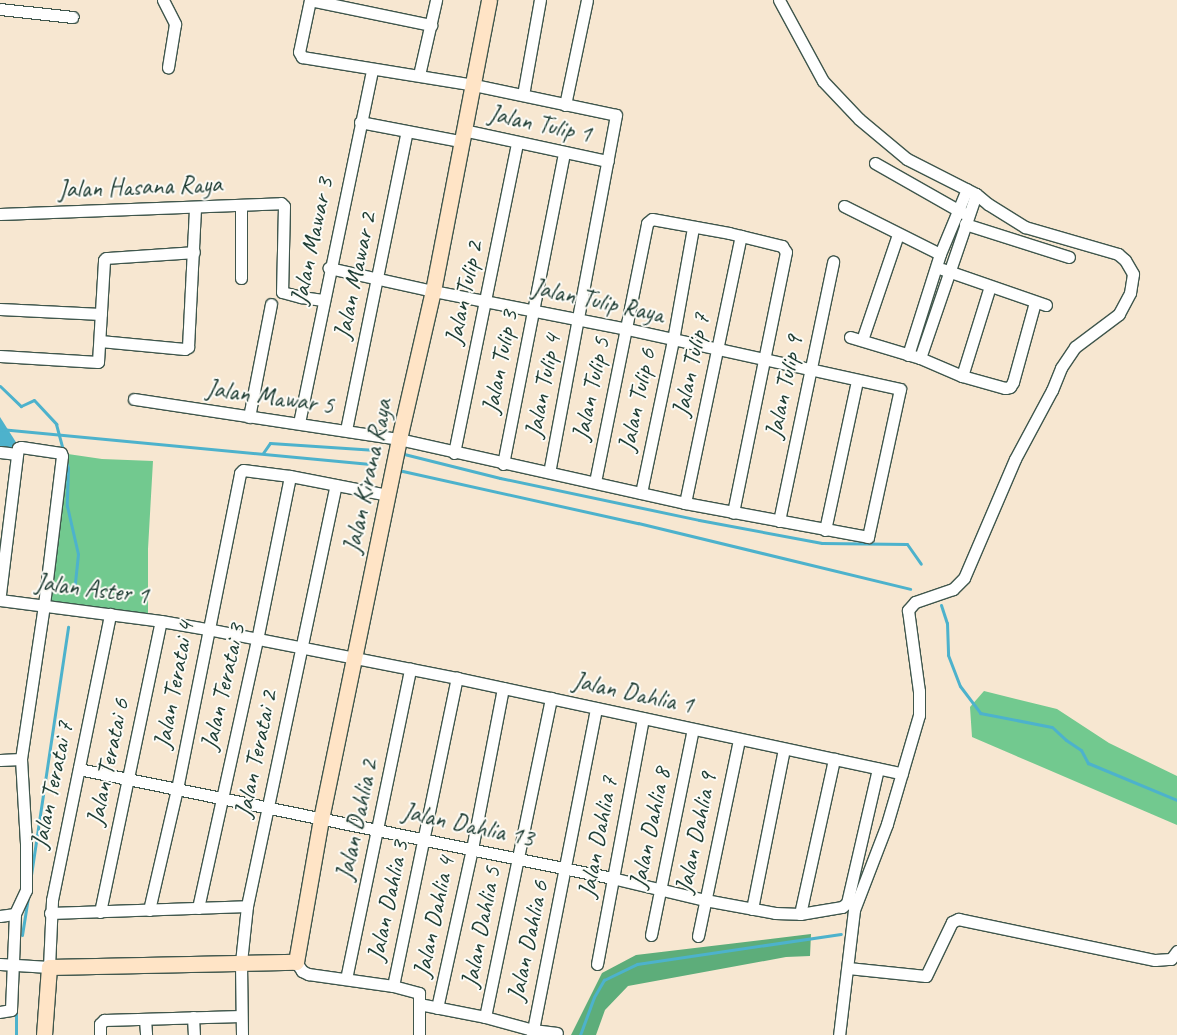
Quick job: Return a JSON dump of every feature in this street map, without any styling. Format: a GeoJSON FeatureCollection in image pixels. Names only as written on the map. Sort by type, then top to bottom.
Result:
{"type":"FeatureCollection","features":[{"type":"Feature","properties":{"kind":"street"},"geometry":{"type":"LineString","coordinates":[[163,0],[175,24],[168,67]]}},
{"type":"Feature","properties":{"kind":"street"},"geometry":{"type":"LineString","coordinates":[[431,25],[310,0],[299,52],[300,55],[372,69],[474,85],[565,105],[587,0]]}},
{"type":"Feature","properties":{"kind":"street"},"geometry":{"type":"LineString","coordinates":[[419,75],[436,0]]}},
{"type":"Feature","properties":{"kind":"street","name":"Jalan Kirana Raya"},"geometry":{"type":"LineString","coordinates":[[296,962],[321,820],[398,447],[433,291],[461,136],[474,85],[489,0]]}},
{"type":"Feature","properties":{"kind":"street"},"geometry":{"type":"LineString","coordinates":[[523,95],[540,0]]}},
{"type":"Feature","properties":{"kind":"street"},"geometry":{"type":"LineString","coordinates":[[779,0],[823,81],[859,119],[907,159],[972,191],[988,204],[1025,227],[1118,254],[1125,260],[1133,274],[1130,293],[1118,314],[1081,340],[1067,358],[1015,459],[968,572],[953,589],[916,602],[908,610],[919,706],[902,774],[866,883],[854,910],[840,1035]]}},
{"type":"Feature","properties":{"kind":"street"},"geometry":{"type":"LineString","coordinates":[[0,9],[73,17]]}},
{"type":"Feature","properties":{"kind":"street","name":"Jalan Mawar 3"},"geometry":{"type":"LineString","coordinates":[[299,423],[329,268],[372,69]]}},
{"type":"Feature","properties":{"kind":"street","name":"Jalan Tulip 4"},"geometry":{"type":"LineString","coordinates":[[549,472],[616,115],[565,105]]}},
{"type":"Feature","properties":{"kind":"street","name":"Jalan Tulip 1"},"geometry":{"type":"LineString","coordinates":[[360,122],[408,131],[518,142],[608,161]]}},
{"type":"Feature","properties":{"kind":"street","name":"Jalan Mawar 2"},"geometry":{"type":"LineString","coordinates":[[346,430],[408,131]]}},
{"type":"Feature","properties":{"kind":"street","name":"Jalan Tulip 2"},"geometry":{"type":"LineString","coordinates":[[454,453],[518,142]]}},
{"type":"Feature","properties":{"kind":"street","name":"Jalan Tulip 3"},"geometry":{"type":"LineString","coordinates":[[503,464],[564,152]]}},
{"type":"Feature","properties":{"kind":"street"},"geometry":{"type":"LineString","coordinates":[[875,162],[957,210],[967,220],[1069,257]]}},
{"type":"Feature","properties":{"kind":"street"},"geometry":{"type":"LineString","coordinates":[[908,355],[940,254],[957,210],[972,191]]}},
{"type":"Feature","properties":{"kind":"street"},"geometry":{"type":"LineString","coordinates":[[920,358],[967,220],[972,191]]}},
{"type":"Feature","properties":{"kind":"street","name":"Jalan Hasana Raya"},"geometry":{"type":"LineString","coordinates":[[0,214],[242,206],[281,202],[284,206],[282,292],[323,300]]}},
{"type":"Feature","properties":{"kind":"street"},"geometry":{"type":"LineString","coordinates":[[241,278],[242,206]]}},
{"type":"Feature","properties":{"kind":"street"},"geometry":{"type":"LineString","coordinates":[[844,206],[940,254]]}},
{"type":"Feature","properties":{"kind":"street"},"geometry":{"type":"LineString","coordinates":[[100,340],[187,348],[194,252],[195,208]]}},
{"type":"Feature","properties":{"kind":"street","name":"Jalan Tulip 5"},"geometry":{"type":"LineString","coordinates":[[595,482],[647,223],[652,219],[693,228]]}},
{"type":"Feature","properties":{"kind":"street"},"geometry":{"type":"LineString","coordinates":[[693,228],[741,236],[785,248],[765,360],[733,512]]}},
{"type":"Feature","properties":{"kind":"street","name":"Jalan Tulip 6"},"geometry":{"type":"LineString","coordinates":[[641,493],[673,340],[693,228]]}},
{"type":"Feature","properties":{"kind":"street"},"geometry":{"type":"LineString","coordinates":[[862,340],[898,234]]}},
{"type":"Feature","properties":{"kind":"street","name":"Jalan Tulip 7"},"geometry":{"type":"LineString","coordinates":[[685,503],[741,236]]}},
{"type":"Feature","properties":{"kind":"street"},"geometry":{"type":"LineString","coordinates":[[0,356],[96,363],[99,361],[104,260],[106,258],[194,252]]}},
{"type":"Feature","properties":{"kind":"street","name":"Jalan Tulip 9"},"geometry":{"type":"LineString","coordinates":[[779,521],[833,262]]}},
{"type":"Feature","properties":{"kind":"street"},"geometry":{"type":"LineString","coordinates":[[850,337],[920,358],[962,376],[1005,388],[1010,386],[1040,304],[936,266]]}},
{"type":"Feature","properties":{"kind":"street","name":"Jalan Tulip Raya"},"geometry":{"type":"LineString","coordinates":[[329,268],[433,291],[626,328],[856,381],[900,389],[868,537],[825,530]]}},
{"type":"Feature","properties":{"kind":"street"},"geometry":{"type":"LineString","coordinates":[[962,376],[990,286]]}},
{"type":"Feature","properties":{"kind":"street"},"geometry":{"type":"LineString","coordinates":[[249,417],[271,304]]}},
{"type":"Feature","properties":{"kind":"street"},"geometry":{"type":"LineString","coordinates":[[0,310],[101,314]]}},
{"type":"Feature","properties":{"kind":"street"},"geometry":{"type":"LineString","coordinates":[[825,530],[856,381]]}},
{"type":"Feature","properties":{"kind":"street","name":"Jalan Mawar 5"},"geometry":{"type":"LineString","coordinates":[[134,399],[346,430],[398,447],[454,453],[549,472],[685,503],[825,530]]}},
{"type":"Feature","properties":{"kind":"street"},"geometry":{"type":"LineString","coordinates":[[0,594],[17,454],[20,447],[61,453],[44,606],[21,760],[27,883],[24,898],[15,914],[11,1010],[0,1012]]}},
{"type":"Feature","properties":{"kind":"street"},"geometry":{"type":"LineString","coordinates":[[0,452],[17,454]]}},
{"type":"Feature","properties":{"kind":"street","name":"Jalan Teratai 4"},"geometry":{"type":"LineString","coordinates":[[149,910],[177,789],[207,629],[240,473],[243,470],[290,476]]}},
{"type":"Feature","properties":{"kind":"street"},"geometry":{"type":"LineString","coordinates":[[290,476],[388,495]]}},
{"type":"Feature","properties":{"kind":"street","name":"Jalan Teratai 3"},"geometry":{"type":"LineString","coordinates":[[198,908],[257,640],[290,476]]}},
{"type":"Feature","properties":{"kind":"street","name":"Jalan Teratai 2"},"geometry":{"type":"LineString","coordinates":[[242,1035],[241,962],[247,906],[336,485]]}},
{"type":"Feature","properties":{"kind":"street","name":"Jalan Aster 1"},"geometry":{"type":"LineString","coordinates":[[0,600],[161,621],[354,658]]}},
{"type":"Feature","properties":{"kind":"street","name":"Jalan Teratai 7"},"geometry":{"type":"LineString","coordinates":[[49,967],[50,913],[110,614]]}},
{"type":"Feature","properties":{"kind":"street","name":"Jalan Teratai 6"},"geometry":{"type":"LineString","coordinates":[[100,912],[161,621]]}},
{"type":"Feature","properties":{"kind":"street","name":"Jalan Dahlia 1"},"geometry":{"type":"LineString","coordinates":[[354,658],[457,678],[902,774]]}},
{"type":"Feature","properties":{"kind":"street","name":"Jalan Dahlia 2"},"geometry":{"type":"LineString","coordinates":[[346,979],[410,669]]}},
{"type":"Feature","properties":{"kind":"street","name":"Jalan Dahlia 3"},"geometry":{"type":"LineString","coordinates":[[393,986],[457,678]]}},
{"type":"Feature","properties":{"kind":"street","name":"Jalan Dahlia 4"},"geometry":{"type":"LineString","coordinates":[[437,1008],[472,849],[503,688]]}},
{"type":"Feature","properties":{"kind":"street","name":"Jalan Dahlia 5"},"geometry":{"type":"LineString","coordinates":[[485,1017],[551,698]]}},
{"type":"Feature","properties":{"kind":"street","name":"Jalan Dahlia 6"},"geometry":{"type":"LineString","coordinates":[[532,1033],[596,708]]}},
{"type":"Feature","properties":{"kind":"street","name":"Jalan Dahlia 7"},"geometry":{"type":"LineString","coordinates":[[597,964],[644,718]]}},
{"type":"Feature","properties":{"kind":"street","name":"Jalan Dahlia 8"},"geometry":{"type":"LineString","coordinates":[[651,936],[693,729]]}},
{"type":"Feature","properties":{"kind":"street","name":"Jalan Dahlia 9"},"geometry":{"type":"LineString","coordinates":[[698,936],[739,739]]}},
{"type":"Feature","properties":{"kind":"street"},"geometry":{"type":"LineString","coordinates":[[752,909],[784,749]]}},
{"type":"Feature","properties":{"kind":"street"},"geometry":{"type":"LineString","coordinates":[[800,914],[834,759]]}},
{"type":"Feature","properties":{"kind":"street"},"geometry":{"type":"LineString","coordinates":[[0,760],[21,760]]}},
{"type":"Feature","properties":{"kind":"street","name":"Jalan Dahlia 13"},"geometry":{"type":"LineString","coordinates":[[79,769],[321,820],[566,868],[660,891],[752,909],[800,914],[842,907],[847,903],[878,769]]}},
{"type":"Feature","properties":{"kind":"street"},"geometry":{"type":"LineString","coordinates":[[50,913],[247,906]]}},
{"type":"Feature","properties":{"kind":"street"},"geometry":{"type":"LineString","coordinates":[[0,916],[15,914]]}},
{"type":"Feature","properties":{"kind":"street"},"geometry":{"type":"LineString","coordinates":[[848,968],[926,976],[952,922],[958,919],[1156,960],[1171,959],[1177,951]]}},
{"type":"Feature","properties":{"kind":"street"},"geometry":{"type":"LineString","coordinates":[[0,964],[49,967],[296,962],[302,971],[308,974],[393,986],[437,1008],[485,1017],[532,1033],[557,1033]]}},
{"type":"Feature","properties":{"kind":"street"},"geometry":{"type":"LineString","coordinates":[[44,1035],[49,967]]}},
{"type":"Feature","properties":{"kind":"street"},"geometry":{"type":"LineString","coordinates":[[418,1035],[419,999]]}},
{"type":"Feature","properties":{"kind":"street"},"geometry":{"type":"LineString","coordinates":[[100,1035],[100,1024],[104,1020],[241,1016]]}},
{"type":"Feature","properties":{"kind":"street"},"geometry":{"type":"LineString","coordinates":[[194,1017],[194,1035]]}},
{"type":"Feature","properties":{"kind":"street"},"geometry":{"type":"LineString","coordinates":[[145,1019],[146,1035]]}},
{"type":"Feature","properties":{"kind":"green space"},"geometry":{"type":"Polygon","coordinates":[[[61,453],[102,459],[153,461],[148,549],[148,619],[44,605],[61,453]]]}},
{"type":"Feature","properties":{"kind":"green space"},"geometry":{"type":"Polygon","coordinates":[[[984,691],[1057,709],[1109,743],[1177,776],[1177,825],[972,737],[970,707],[984,691]]]}},
{"type":"Feature","properties":{"kind":"green space"},"geometry":{"type":"Polygon","coordinates":[[[811,934],[810,956],[786,957],[628,986],[605,1010],[596,1035],[571,1035],[602,973],[636,955],[811,934]]]}},
{"type":"Feature","properties":{"kind":"water"},"geometry":{"type":"Polygon","coordinates":[[[0,417],[19,447],[0,452],[0,417]]]}},
{"type":"Feature","properties":{"kind":"waterway"},"geometry":{"type":"LineString","coordinates":[[0,386],[21,406],[34,400],[56,424],[63,450]]}},
{"type":"Feature","properties":{"kind":"waterway"},"geometry":{"type":"LineString","coordinates":[[0,429],[367,464]]}},
{"type":"Feature","properties":{"kind":"waterway"},"geometry":{"type":"LineString","coordinates":[[263,453],[270,443],[376,450]]}},
{"type":"Feature","properties":{"kind":"waterway"},"geometry":{"type":"LineString","coordinates":[[404,454],[500,478],[699,520],[822,543],[907,544],[921,564]]}},
{"type":"Feature","properties":{"kind":"waterway"},"geometry":{"type":"LineString","coordinates":[[66,461],[68,468],[67,506],[78,554],[75,584]]}},
{"type":"Feature","properties":{"kind":"waterway"},"geometry":{"type":"LineString","coordinates":[[398,470],[638,523],[910,589]]}},
{"type":"Feature","properties":{"kind":"waterway"},"geometry":{"type":"LineString","coordinates":[[941,605],[947,623],[948,655],[960,686],[980,713],[1052,727],[1081,750],[1088,763],[1177,800]]}},
{"type":"Feature","properties":{"kind":"waterway"},"geometry":{"type":"LineString","coordinates":[[31,875],[68,627]]}},
{"type":"Feature","properties":{"kind":"waterway"},"geometry":{"type":"LineString","coordinates":[[22,935],[28,898]]}},
{"type":"Feature","properties":{"kind":"waterway"},"geometry":{"type":"LineString","coordinates":[[580,1035],[594,997],[604,980],[637,964],[841,934]]}},
{"type":"Feature","properties":{"kind":"waterway"},"geometry":{"type":"LineString","coordinates":[[16,1008],[16,1035]]}}]}
